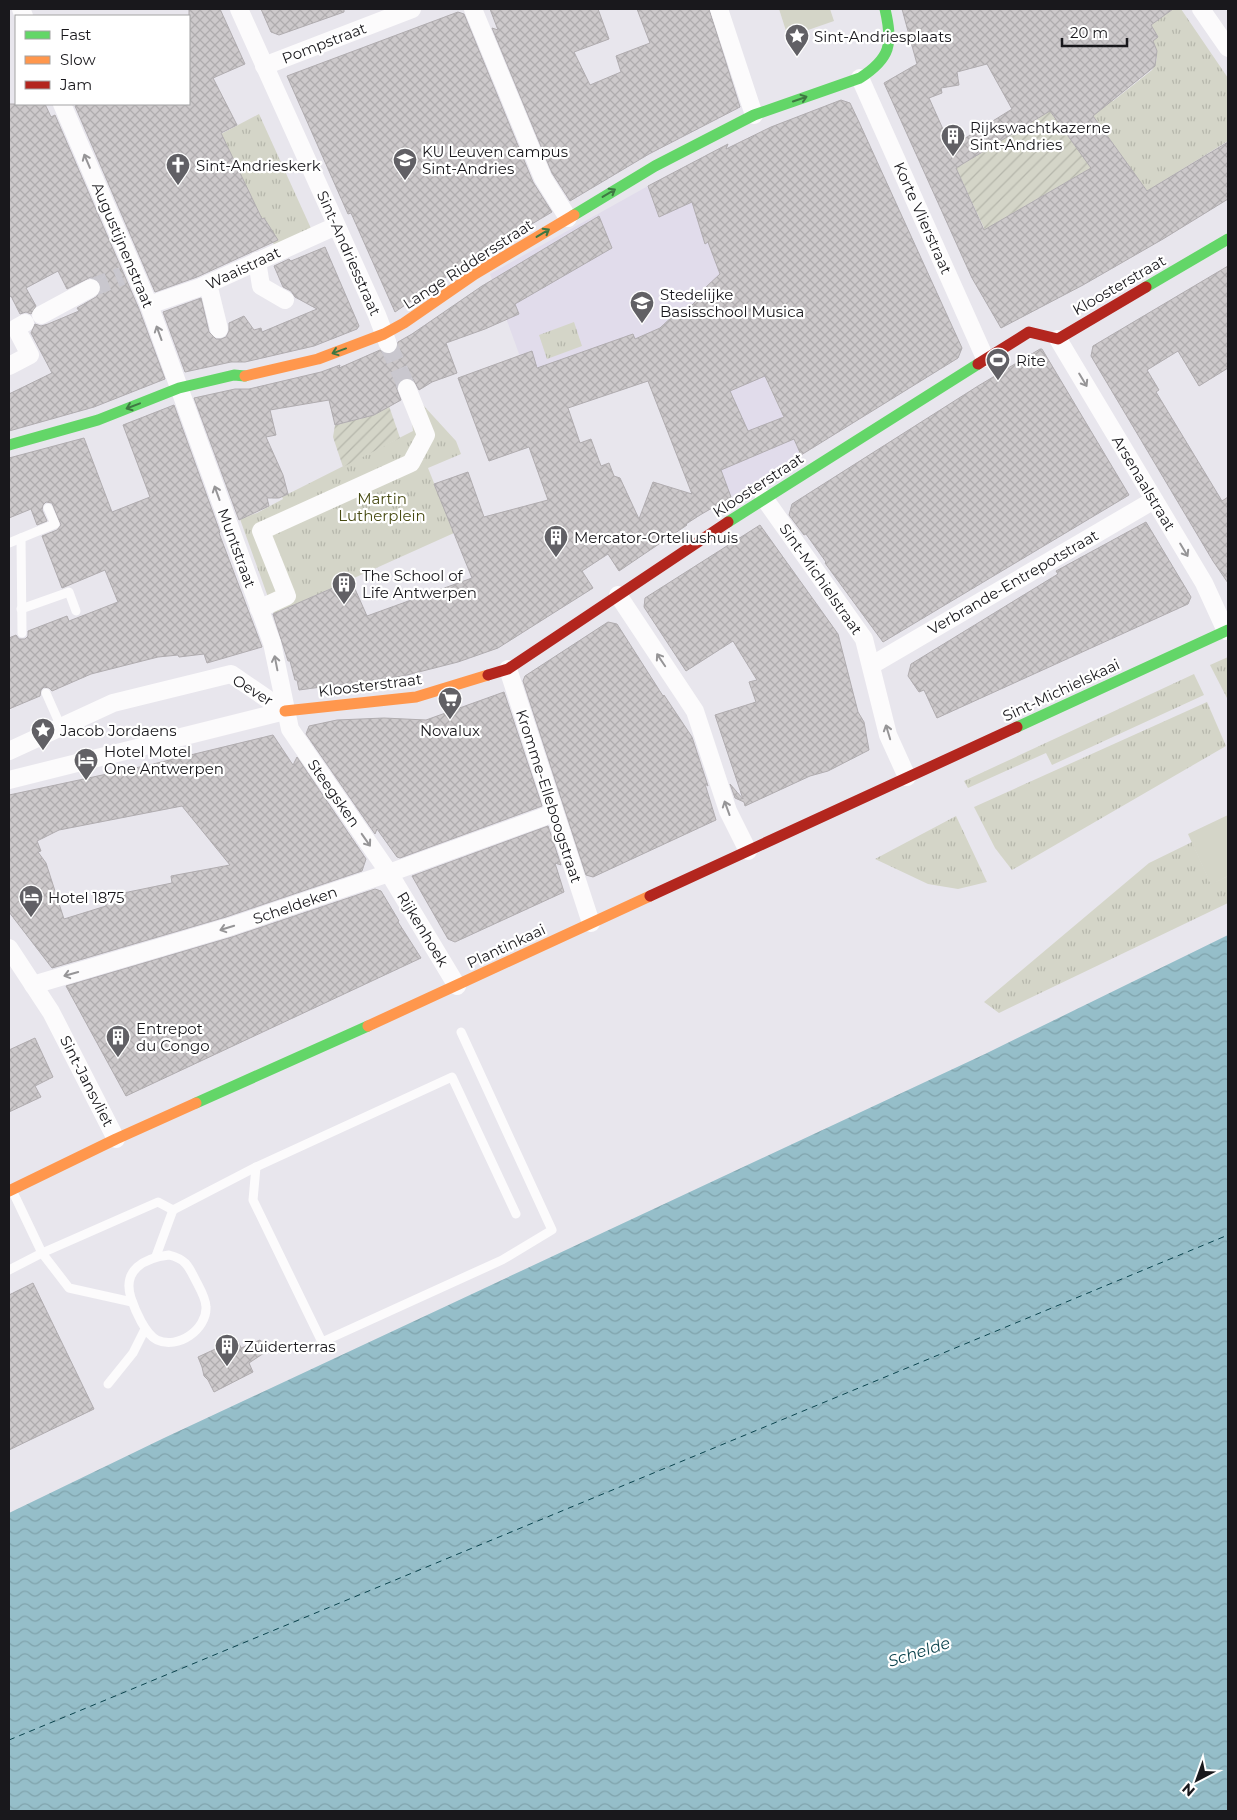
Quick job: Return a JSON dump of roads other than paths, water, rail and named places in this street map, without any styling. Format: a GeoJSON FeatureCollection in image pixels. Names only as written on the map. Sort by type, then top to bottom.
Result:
{"type":"FeatureCollection","features":[{"type":"Feature","properties":{"kind":"street","name":"Sint-Andriesstraat"},"geometry":{"type":"LineString","coordinates":[[239,9],[386,339]]}},
{"type":"Feature","properties":{"kind":"street","name":"Pompstraat"},"geometry":{"type":"LineString","coordinates":[[264,66],[412,9]]}},
{"type":"Feature","properties":{"kind":"street"},"geometry":{"type":"LineString","coordinates":[[473,9],[543,178],[568,218]]}},
{"type":"Feature","properties":{"kind":"street"},"geometry":{"type":"LineString","coordinates":[[719,9],[754,115],[860,78],[879,65],[886,57],[890,47],[885,9]]}},
{"type":"Feature","properties":{"kind":"street"},"geometry":{"type":"LineString","coordinates":[[1201,9],[1228,48]]}},
{"type":"Feature","properties":{"kind":"street","name":"Korte Vlierstraat"},"geometry":{"type":"LineString","coordinates":[[860,78],[985,358]]}},
{"type":"Feature","properties":{"kind":"street","name":"Augustijnenstraat"},"geometry":{"type":"LineString","coordinates":[[62,105],[128,273],[149,305],[179,388]]}},
{"type":"Feature","properties":{"kind":"street","name":"Lange Riddersstraat"},"geometry":{"type":"LineString","coordinates":[[9,445],[98,420],[179,388],[234,375],[246,376],[318,359],[386,339],[404,323],[475,274],[655,166],[754,115]]}},
{"type":"Feature","properties":{"kind":"street","name":"Waaistraat"},"geometry":{"type":"LineString","coordinates":[[149,305],[208,284],[336,226]]}},
{"type":"Feature","properties":{"kind":"street","name":"Kloosterstraat"},"geometry":{"type":"LineString","coordinates":[[285,711],[416,697],[508,669],[764,498],[985,358],[1029,332],[1058,338],[1228,238]]}},
{"type":"Feature","properties":{"kind":"street"},"geometry":{"type":"LineString","coordinates":[[257,261],[261,286],[285,300]]}},
{"type":"Feature","properties":{"kind":"street"},"geometry":{"type":"LineString","coordinates":[[208,284],[218,329]]}},
{"type":"Feature","properties":{"kind":"street"},"geometry":{"type":"LineString","coordinates":[[9,366],[30,354],[16,328],[91,288]]}},
{"type":"Feature","properties":{"kind":"street","name":"Arsenaalstraat"},"geometry":{"type":"LineString","coordinates":[[1058,338],[1204,583],[1227,630]]}},
{"type":"Feature","properties":{"kind":"street","name":"Muntstraat"},"geometry":{"type":"LineString","coordinates":[[179,388],[272,643],[285,711]]}},
{"type":"Feature","properties":{"kind":"street"},"geometry":{"type":"LineString","coordinates":[[234,542],[411,463],[426,435],[407,388]]}},
{"type":"Feature","properties":{"kind":"street","name":"Sint-Michielstraat"},"geometry":{"type":"LineString","coordinates":[[764,498],[864,639],[872,664],[888,735],[907,777]]}},
{"type":"Feature","properties":{"kind":"street","name":"Verbrande-Entrepotstraat"},"geometry":{"type":"LineString","coordinates":[[872,664],[1154,500]]}},
{"type":"Feature","properties":{"kind":"street"},"geometry":{"type":"LineString","coordinates":[[259,609],[287,596],[261,531]]}},
{"type":"Feature","properties":{"kind":"street"},"geometry":{"type":"LineString","coordinates":[[618,596],[695,711],[728,812],[748,851]]}},
{"type":"Feature","properties":{"kind":"street","name":"Sint-Michielskaai"},"geometry":{"type":"LineString","coordinates":[[907,777],[1227,630]]}},
{"type":"Feature","properties":{"kind":"street","name":"Kromme-Elleboogstraat"},"geometry":{"type":"LineString","coordinates":[[508,669],[590,923]]}},
{"type":"Feature","properties":{"kind":"street","name":"Oever"},"geometry":{"type":"LineString","coordinates":[[9,751],[113,703],[231,674],[285,711]]}},
{"type":"Feature","properties":{"kind":"street","name":"Oever"},"geometry":{"type":"LineString","coordinates":[[9,780],[285,711]]}},
{"type":"Feature","properties":{"kind":"street","name":"Steegsken"},"geometry":{"type":"LineString","coordinates":[[285,711],[290,729],[389,873]]}},
{"type":"Feature","properties":{"kind":"street","name":"Plantinkaai"},"geometry":{"type":"LineString","coordinates":[[116,1140],[457,986],[907,777]]}},
{"type":"Feature","properties":{"kind":"street","name":"Scheldeken"},"geometry":{"type":"LineString","coordinates":[[34,985],[229,927],[389,873],[554,813]]}},
{"type":"Feature","properties":{"kind":"street","name":"Rijkenhoek"},"geometry":{"type":"LineString","coordinates":[[389,873],[457,986]]}},
{"type":"Feature","properties":{"kind":"street","name":"Sint-Jansvliet"},"geometry":{"type":"LineString","coordinates":[[9,948],[34,985],[59,1028],[116,1140],[10,1190]]}},
{"type":"Feature","properties":{"kind":"lane"},"geometry":{"type":"LineString","coordinates":[[9,543],[55,524],[48,508]]}},
{"type":"Feature","properties":{"kind":"lane"},"geometry":{"type":"LineString","coordinates":[[21,538],[22,633]]}},
{"type":"Feature","properties":{"kind":"lane"},"geometry":{"type":"LineString","coordinates":[[21,609],[69,592],[76,612]]}},
{"type":"Feature","properties":{"kind":"lane"},"geometry":{"type":"LineString","coordinates":[[46,693],[61,727]]}},
{"type":"Feature","properties":{"kind":"lane"},"geometry":{"type":"LineString","coordinates":[[256,1167],[253,1200],[322,1342],[502,1260],[552,1230],[461,1032]]}},
{"type":"Feature","properties":{"kind":"lane"},"geometry":{"type":"LineString","coordinates":[[156,1256],[173,1210],[256,1167],[452,1077],[516,1214]]}},
{"type":"Feature","properties":{"kind":"lane"},"geometry":{"type":"LineString","coordinates":[[10,1190],[42,1253],[69,1288],[132,1302]]}},
{"type":"Feature","properties":{"kind":"lane"},"geometry":{"type":"LineString","coordinates":[[9,1270],[42,1253],[158,1202],[173,1210]]}},
{"type":"Feature","properties":{"kind":"lane"},"geometry":{"type":"LineString","coordinates":[[168,1255],[180,1258],[189,1268],[206,1306],[205,1320],[196,1331],[184,1338],[171,1342],[157,1340],[145,1329],[132,1302],[128,1288],[132,1272],[143,1262],[156,1256],[168,1255]]}},
{"type":"Feature","properties":{"kind":"lane"},"geometry":{"type":"LineString","coordinates":[[108,1384],[133,1353],[145,1329]]}},
{"type":"Feature","properties":{"kind":"water","name":"Schelde"},"geometry":{"type":"Polygon","coordinates":[[[1228,935],[1228,1811],[9,1811],[9,1513],[164,1438],[985,1054],[1228,935]]]}},
{"type":"Feature","properties":{"kind":"tunnel"},"geometry":{"type":"LineString","coordinates":[[91,288],[122,276]]}},
{"type":"Feature","properties":{"kind":"tunnel"},"geometry":{"type":"LineString","coordinates":[[388,344],[407,388]]}},
{"type":"Feature","properties":{"kind":"place","name":"Sint-Andriesplaats"},"geometry":{"type":"Point","coordinates":[797,57]}},
{"type":"Feature","properties":{"kind":"place","name":"Rijkswachtkazerne Sint-Andries"},"geometry":{"type":"Point","coordinates":[953,157]}},
{"type":"Feature","properties":{"kind":"place","name":"KU Leuven campus Sint-Andries"},"geometry":{"type":"Point","coordinates":[405,181]}},
{"type":"Feature","properties":{"kind":"place","name":"Sint-Andrieskerk"},"geometry":{"type":"Point","coordinates":[178,186]}},
{"type":"Feature","properties":{"kind":"place","name":"Stedelijke Basisschool Musica"},"geometry":{"type":"Point","coordinates":[642,324]}},
{"type":"Feature","properties":{"kind":"place","name":"Rite"},"geometry":{"type":"Point","coordinates":[998,381]}},
{"type":"Feature","properties":{"kind":"place","name":"Mercator-Orteliushuis"},"geometry":{"type":"Point","coordinates":[556,558]}},
{"type":"Feature","properties":{"kind":"place","name":"The School of Life Antwerpen"},"geometry":{"type":"Point","coordinates":[344,605]}},
{"type":"Feature","properties":{"kind":"place","name":"Novalux"},"geometry":{"type":"Point","coordinates":[450,720]}},
{"type":"Feature","properties":{"kind":"place","name":"Jacob Jordaens"},"geometry":{"type":"Point","coordinates":[43,751]}},
{"type":"Feature","properties":{"kind":"place","name":"Hotel Motel One Antwerpen"},"geometry":{"type":"Point","coordinates":[86,781]}},
{"type":"Feature","properties":{"kind":"place","name":"Hotel 1875"},"geometry":{"type":"Point","coordinates":[31,918]}},
{"type":"Feature","properties":{"kind":"place","name":"Entrepot du Congo"},"geometry":{"type":"Point","coordinates":[118,1058]}},
{"type":"Feature","properties":{"kind":"place","name":"Zuiderterras"},"geometry":{"type":"Point","coordinates":[227,1367]}},
{"type":"Feature","properties":{"kind":"park label","name":"Martin Lutherplein"},"geometry":{"type":"Point","coordinates":[382,506]}}]}
